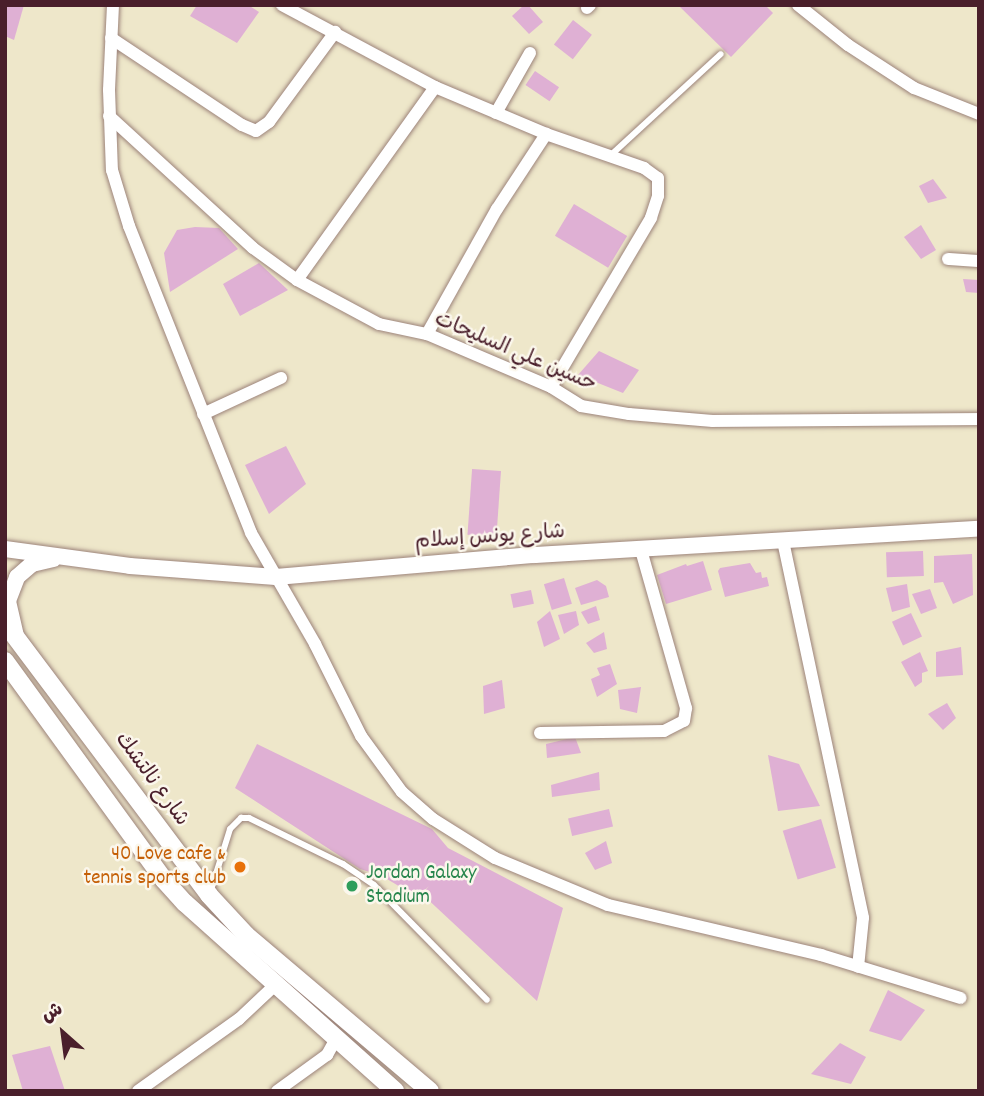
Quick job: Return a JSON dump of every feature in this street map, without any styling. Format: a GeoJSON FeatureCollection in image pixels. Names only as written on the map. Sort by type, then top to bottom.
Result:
{"type":"FeatureCollection","features":[{"type":"Feature","properties":{"kind":"main road","name":"شارع نالتشك"},"geometry":{"type":"LineString","coordinates":[[5,623],[209,895],[246,935],[430,1091]]}},
{"type":"Feature","properties":{"kind":"main road"},"geometry":{"type":"LineString","coordinates":[[5,661],[164,880],[211,929],[394,1091]]}},
{"type":"Feature","properties":{"kind":"street"},"geometry":{"type":"LineString","coordinates":[[113,5],[109,116],[112,170],[129,226],[251,533],[315,644],[361,736],[402,792],[433,819],[495,859],[608,905],[858,967],[961,998]]}},
{"type":"Feature","properties":{"kind":"street"},"geometry":{"type":"LineString","coordinates":[[282,5],[435,87],[547,134],[611,155],[656,175],[660,181],[658,196],[645,229],[551,387]]}},
{"type":"Feature","properties":{"kind":"street"},"geometry":{"type":"LineString","coordinates":[[798,5],[848,45],[914,88],[979,114]]}},
{"type":"Feature","properties":{"kind":"street"},"geometry":{"type":"LineString","coordinates":[[111,38],[242,125],[256,131],[269,121],[335,32]]}},
{"type":"Feature","properties":{"kind":"street"},"geometry":{"type":"LineString","coordinates":[[496,113],[530,53]]}},
{"type":"Feature","properties":{"kind":"street"},"geometry":{"type":"LineString","coordinates":[[297,280],[435,87]]}},
{"type":"Feature","properties":{"kind":"street","name":"حسين علي السليحات"},"geometry":{"type":"LineString","coordinates":[[109,116],[245,241],[297,280],[379,324],[427,334],[551,387],[581,405],[682,420],[979,419]]}},
{"type":"Feature","properties":{"kind":"street"},"geometry":{"type":"LineString","coordinates":[[427,334],[497,209],[547,134]]}},
{"type":"Feature","properties":{"kind":"street"},"geometry":{"type":"LineString","coordinates":[[948,259],[979,261]]}},
{"type":"Feature","properties":{"kind":"street"},"geometry":{"type":"LineString","coordinates":[[203,414],[281,377]]}},
{"type":"Feature","properties":{"kind":"street","name":"شارع يونس إسلام"},"geometry":{"type":"LineString","coordinates":[[8,547],[66,558],[205,574],[276,577],[459,560],[979,529]]}},
{"type":"Feature","properties":{"kind":"street"},"geometry":{"type":"LineString","coordinates":[[783,541],[863,918],[858,967]]}},
{"type":"Feature","properties":{"kind":"street"},"geometry":{"type":"LineString","coordinates":[[540,733],[664,731],[684,722],[686,708],[641,550]]}},
{"type":"Feature","properties":{"kind":"street"},"geometry":{"type":"LineString","coordinates":[[16,638],[8,601],[17,577],[32,564],[66,558]]}},
{"type":"Feature","properties":{"kind":"street"},"geometry":{"type":"LineString","coordinates":[[138,1091],[239,1019],[274,986]]}},
{"type":"Feature","properties":{"kind":"street"},"geometry":{"type":"LineString","coordinates":[[276,1091],[327,1055],[336,1039]]}},
{"type":"Feature","properties":{"kind":"lane"},"geometry":{"type":"LineString","coordinates":[[611,155],[721,54]]}},
{"type":"Feature","properties":{"kind":"lane"},"geometry":{"type":"LineString","coordinates":[[209,895],[230,829],[241,818],[249,818],[343,864],[374,885],[486,1000]]}},
{"type":"Feature","properties":{"kind":"building"},"geometry":{"type":"Polygon","coordinates":[[[5,5],[24,5],[14,40],[5,36],[5,5]]]}},
{"type":"Feature","properties":{"kind":"building"},"geometry":{"type":"Polygon","coordinates":[[[197,5],[248,5],[259,12],[237,43],[190,16],[197,5]]]}},
{"type":"Feature","properties":{"kind":"building"},"geometry":{"type":"Polygon","coordinates":[[[524,5],[528,5],[543,22],[529,34],[512,16],[524,5]]]}},
{"type":"Feature","properties":{"kind":"building"},"geometry":{"type":"Polygon","coordinates":[[[678,5],[765,5],[773,13],[731,57],[678,5]]]}},
{"type":"Feature","properties":{"kind":"building"},"geometry":{"type":"Polygon","coordinates":[[[573,20],[592,35],[573,59],[554,44],[573,20]]]}},
{"type":"Feature","properties":{"kind":"building"},"geometry":{"type":"Polygon","coordinates":[[[535,71],[559,87],[550,101],[525,85],[535,71]]]}},
{"type":"Feature","properties":{"kind":"building"},"geometry":{"type":"Polygon","coordinates":[[[933,179],[947,198],[928,203],[919,186],[933,179]]]}},
{"type":"Feature","properties":{"kind":"building"},"geometry":{"type":"Polygon","coordinates":[[[574,204],[627,236],[608,268],[555,236],[574,204]]]}},
{"type":"Feature","properties":{"kind":"building"},"geometry":{"type":"Polygon","coordinates":[[[921,225],[936,250],[921,259],[904,237],[921,225]]]}},
{"type":"Feature","properties":{"kind":"building"},"geometry":{"type":"Polygon","coordinates":[[[195,227],[219,228],[238,249],[170,292],[164,253],[177,230],[195,227]]]}},
{"type":"Feature","properties":{"kind":"building"},"geometry":{"type":"Polygon","coordinates":[[[259,263],[288,290],[240,316],[223,284],[259,263]]]}},
{"type":"Feature","properties":{"kind":"building"},"geometry":{"type":"Polygon","coordinates":[[[963,279],[979,280],[979,293],[966,292],[963,279]]]}},
{"type":"Feature","properties":{"kind":"building"},"geometry":{"type":"Polygon","coordinates":[[[599,351],[639,370],[623,393],[578,375],[599,351]]]}},
{"type":"Feature","properties":{"kind":"building"},"geometry":{"type":"Polygon","coordinates":[[[286,446],[306,484],[269,514],[245,465],[286,446]]]}},
{"type":"Feature","properties":{"kind":"building"},"geometry":{"type":"Polygon","coordinates":[[[472,469],[501,471],[496,537],[467,535],[472,469]]]}},
{"type":"Feature","properties":{"kind":"building"},"geometry":{"type":"Polygon","coordinates":[[[923,551],[924,576],[887,577],[886,552],[923,551]]]}},
{"type":"Feature","properties":{"kind":"building"},"geometry":{"type":"Polygon","coordinates":[[[972,554],[973,595],[953,604],[943,582],[934,583],[934,556],[972,554]]]}},
{"type":"Feature","properties":{"kind":"building"},"geometry":{"type":"Polygon","coordinates":[[[703,561],[712,590],[666,604],[657,575],[703,561]]]}},
{"type":"Feature","properties":{"kind":"building"},"geometry":{"type":"Polygon","coordinates":[[[750,563],[756,573],[761,572],[762,578],[767,577],[769,586],[725,597],[718,571],[720,568],[750,563]]]}},
{"type":"Feature","properties":{"kind":"building"},"geometry":{"type":"Polygon","coordinates":[[[564,578],[572,604],[552,610],[544,584],[564,578]]]}},
{"type":"Feature","properties":{"kind":"building"},"geometry":{"type":"Polygon","coordinates":[[[597,580],[606,586],[609,597],[581,605],[575,588],[597,580]]]}},
{"type":"Feature","properties":{"kind":"building"},"geometry":{"type":"Polygon","coordinates":[[[907,584],[910,607],[892,612],[886,588],[907,584]]]}},
{"type":"Feature","properties":{"kind":"building"},"geometry":{"type":"Polygon","coordinates":[[[930,589],[937,608],[921,614],[912,594],[930,589]]]}},
{"type":"Feature","properties":{"kind":"building"},"geometry":{"type":"Polygon","coordinates":[[[531,590],[534,604],[513,608],[510,594],[531,590]]]}},
{"type":"Feature","properties":{"kind":"building"},"geometry":{"type":"Polygon","coordinates":[[[596,606],[600,620],[588,624],[581,612],[596,606]]]}},
{"type":"Feature","properties":{"kind":"building"},"geometry":{"type":"Polygon","coordinates":[[[550,611],[560,639],[544,647],[537,622],[550,611]]]}},
{"type":"Feature","properties":{"kind":"building"},"geometry":{"type":"Polygon","coordinates":[[[576,611],[579,625],[564,634],[558,615],[576,611]]]}},
{"type":"Feature","properties":{"kind":"building"},"geometry":{"type":"Polygon","coordinates":[[[911,613],[922,637],[903,645],[892,622],[911,613]]]}},
{"type":"Feature","properties":{"kind":"building"},"geometry":{"type":"Polygon","coordinates":[[[604,632],[607,649],[594,653],[586,643],[604,632]]]}},
{"type":"Feature","properties":{"kind":"building"},"geometry":{"type":"Polygon","coordinates":[[[961,647],[963,675],[936,677],[936,652],[961,647]]]}},
{"type":"Feature","properties":{"kind":"building"},"geometry":{"type":"Polygon","coordinates":[[[920,652],[928,671],[922,673],[922,682],[915,687],[901,662],[920,652]]]}},
{"type":"Feature","properties":{"kind":"building"},"geometry":{"type":"Polygon","coordinates":[[[610,664],[617,684],[597,697],[591,679],[600,675],[597,668],[610,664]]]}},
{"type":"Feature","properties":{"kind":"building"},"geometry":{"type":"Polygon","coordinates":[[[502,680],[505,708],[484,714],[483,686],[502,680]]]}},
{"type":"Feature","properties":{"kind":"building"},"geometry":{"type":"Polygon","coordinates":[[[641,687],[637,713],[620,709],[618,690],[641,687]]]}},
{"type":"Feature","properties":{"kind":"building"},"geometry":{"type":"Polygon","coordinates":[[[947,703],[956,718],[943,730],[928,714],[947,703]]]}},
{"type":"Feature","properties":{"kind":"building"},"geometry":{"type":"Polygon","coordinates":[[[575,737],[581,753],[547,758],[546,744],[575,737]]]}},
{"type":"Feature","properties":{"kind":"building"},"geometry":{"type":"Polygon","coordinates":[[[257,744],[432,829],[448,848],[563,908],[537,1001],[422,894],[429,886],[417,897],[382,876],[360,869],[235,788],[257,744]]]}},
{"type":"Feature","properties":{"kind":"building"},"geometry":{"type":"Polygon","coordinates":[[[768,755],[799,764],[820,806],[778,811],[768,755]]]}},
{"type":"Feature","properties":{"kind":"building"},"geometry":{"type":"Polygon","coordinates":[[[599,772],[600,790],[552,797],[551,785],[599,772]]]}},
{"type":"Feature","properties":{"kind":"building"},"geometry":{"type":"Polygon","coordinates":[[[609,809],[613,827],[572,836],[568,818],[609,809]]]}},
{"type":"Feature","properties":{"kind":"building"},"geometry":{"type":"Polygon","coordinates":[[[821,819],[836,868],[798,879],[783,831],[821,819]]]}},
{"type":"Feature","properties":{"kind":"building"},"geometry":{"type":"Polygon","coordinates":[[[606,841],[612,863],[595,870],[585,853],[606,841]]]}},
{"type":"Feature","properties":{"kind":"building"},"geometry":{"type":"Polygon","coordinates":[[[888,990],[925,1010],[901,1041],[869,1031],[888,990]]]}},
{"type":"Feature","properties":{"kind":"building"},"geometry":{"type":"Polygon","coordinates":[[[840,1043],[866,1057],[851,1084],[811,1074],[840,1043]]]}},
{"type":"Feature","properties":{"kind":"building"},"geometry":{"type":"Polygon","coordinates":[[[50,1046],[65,1091],[23,1091],[12,1055],[50,1046]]]}},
{"type":"Feature","properties":{"kind":"place","name":"40 Love cafe & tennis sports club"},"geometry":{"type":"Point","coordinates":[240,867]}},
{"type":"Feature","properties":{"kind":"place","name":"Jordan Galaxy Stadium"},"geometry":{"type":"Point","coordinates":[352,886]}}]}
